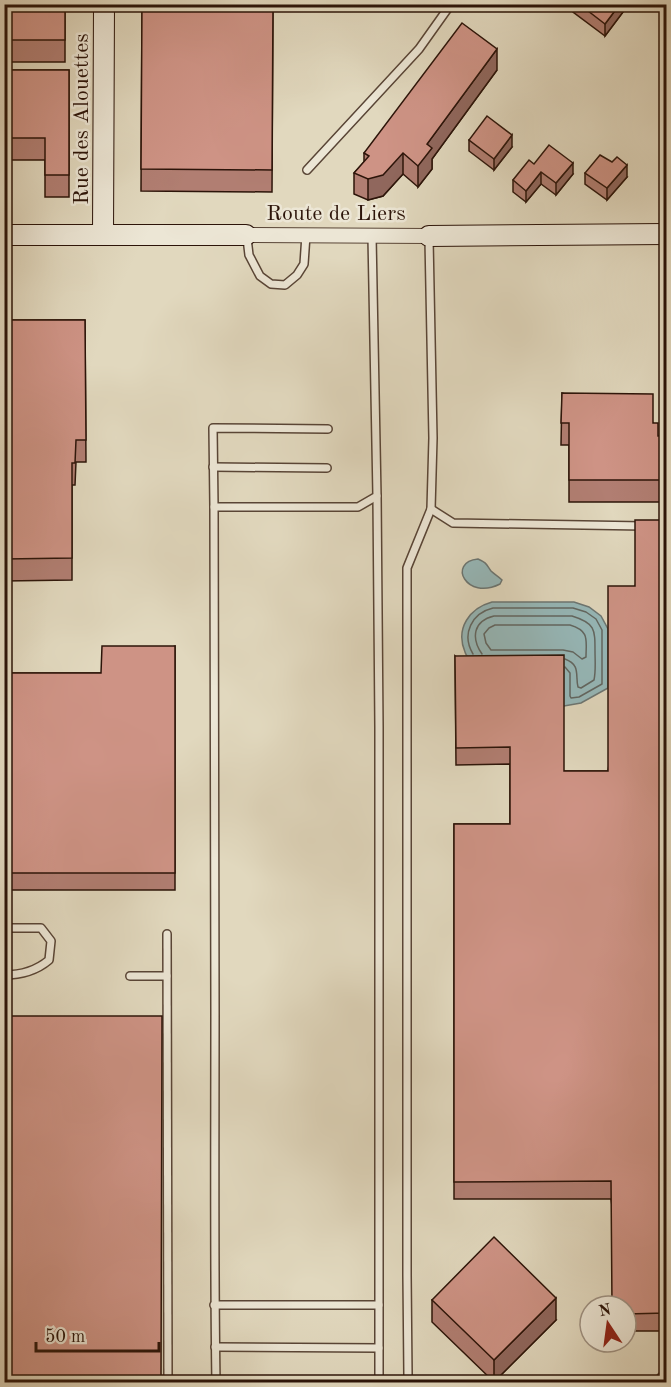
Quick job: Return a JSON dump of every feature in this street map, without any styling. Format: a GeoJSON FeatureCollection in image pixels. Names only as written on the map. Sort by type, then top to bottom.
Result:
{"type":"FeatureCollection","features":[{"type":"Feature","properties":{"kind":"street","name":"Rue des Alouettes"},"geometry":{"type":"LineString","coordinates":[[103,235],[104,4]]}},
{"type":"Feature","properties":{"kind":"street","name":"Route de Liers"},"geometry":{"type":"LineString","coordinates":[[4,235],[666,234]]}},
{"type":"Feature","properties":{"kind":"lane"},"geometry":{"type":"LineString","coordinates":[[307,170],[412,56],[451,4]]}},
{"type":"Feature","properties":{"kind":"lane"},"geometry":{"type":"LineString","coordinates":[[246,235],[249,255],[260,276],[271,284],[285,285],[297,275],[304,264],[306,235]]}},
{"type":"Feature","properties":{"kind":"lane"},"geometry":{"type":"LineString","coordinates":[[372,236],[379,763],[379,1383]]}},
{"type":"Feature","properties":{"kind":"lane"},"geometry":{"type":"LineString","coordinates":[[410,1383],[406,1275],[407,568],[431,509],[433,438],[429,236]]}},
{"type":"Feature","properties":{"kind":"lane"},"geometry":{"type":"LineString","coordinates":[[216,1383],[213,428],[328,429]]}},
{"type":"Feature","properties":{"kind":"lane"},"geometry":{"type":"LineString","coordinates":[[213,467],[327,468]]}},
{"type":"Feature","properties":{"kind":"lane"},"geometry":{"type":"LineString","coordinates":[[214,507],[358,507],[377,496]]}},
{"type":"Feature","properties":{"kind":"lane"},"geometry":{"type":"LineString","coordinates":[[431,509],[453,523],[655,526]]}},
{"type":"Feature","properties":{"kind":"lane"},"geometry":{"type":"LineString","coordinates":[[4,928],[41,928],[51,941],[49,960],[39,969],[4,975]]}},
{"type":"Feature","properties":{"kind":"lane"},"geometry":{"type":"LineString","coordinates":[[167,934],[168,1383]]}},
{"type":"Feature","properties":{"kind":"lane"},"geometry":{"type":"LineString","coordinates":[[130,976],[167,976]]}},
{"type":"Feature","properties":{"kind":"lane"},"geometry":{"type":"LineString","coordinates":[[214,1305],[379,1305]]}},
{"type":"Feature","properties":{"kind":"lane"},"geometry":{"type":"LineString","coordinates":[[215,1347],[379,1348]]}},
{"type":"Feature","properties":{"kind":"lane"},"geometry":{"type":"LineString","coordinates":[[658,1383],[661,1377],[666,1377]]}},
{"type":"Feature","properties":{"kind":"water"},"geometry":{"type":"Polygon","coordinates":[[[478,559],[502,580],[500,584],[478,588],[465,579],[462,573],[464,567],[469,562],[478,559]]]}},
{"type":"Feature","properties":{"kind":"water"},"geometry":{"type":"Polygon","coordinates":[[[492,602],[574,602],[589,607],[601,616],[608,629],[608,688],[581,703],[564,706],[473,664],[466,655],[462,643],[463,627],[471,614],[492,602]]]}},
{"type":"Feature","properties":{"kind":"building"},"geometry":{"type":"Polygon","coordinates":[[[4,4],[65,4],[65,40],[4,40],[4,4]]]}},
{"type":"Feature","properties":{"kind":"building"},"geometry":{"type":"Polygon","coordinates":[[[142,4],[273,4],[272,170],[141,169],[142,4]]]}},
{"type":"Feature","properties":{"kind":"building"},"geometry":{"type":"Polygon","coordinates":[[[579,4],[620,4],[605,24],[579,4]]]}},
{"type":"Feature","properties":{"kind":"building"},"geometry":{"type":"Polygon","coordinates":[[[462,23],[497,49],[427,144],[432,148],[418,166],[403,153],[383,175],[368,179],[354,173],[369,156],[364,153],[462,23]]]}},
{"type":"Feature","properties":{"kind":"building"},"geometry":{"type":"Polygon","coordinates":[[[4,70],[69,70],[69,175],[45,175],[45,138],[4,138],[4,70]]]}},
{"type":"Feature","properties":{"kind":"building"},"geometry":{"type":"Polygon","coordinates":[[[487,116],[512,135],[494,159],[469,140],[487,116]]]}},
{"type":"Feature","properties":{"kind":"building"},"geometry":{"type":"Polygon","coordinates":[[[549,145],[573,163],[556,183],[541,172],[526,191],[513,180],[529,160],[534,164],[549,145]]]}},
{"type":"Feature","properties":{"kind":"building"},"geometry":{"type":"Polygon","coordinates":[[[600,155],[612,162],[617,157],[627,165],[607,188],[585,173],[600,155]]]}},
{"type":"Feature","properties":{"kind":"building"},"geometry":{"type":"Polygon","coordinates":[[[4,320],[85,320],[86,440],[76,440],[75,463],[72,463],[72,558],[4,559],[4,320]]]}},
{"type":"Feature","properties":{"kind":"building"},"geometry":{"type":"Polygon","coordinates":[[[562,393],[653,394],[653,423],[658,423],[658,436],[666,435],[666,480],[569,480],[569,423],[561,423],[562,393]]]}},
{"type":"Feature","properties":{"kind":"building"},"geometry":{"type":"Polygon","coordinates":[[[635,520],[666,520],[666,1313],[638,1314],[638,1294],[612,1294],[611,1181],[454,1182],[454,824],[510,824],[510,747],[456,748],[455,656],[564,655],[564,771],[608,771],[608,586],[635,586],[635,520]]]}},
{"type":"Feature","properties":{"kind":"building"},"geometry":{"type":"Polygon","coordinates":[[[102,646],[175,646],[175,873],[4,873],[4,673],[101,673],[102,646]]]}},
{"type":"Feature","properties":{"kind":"building"},"geometry":{"type":"Polygon","coordinates":[[[4,1016],[162,1016],[161,1383],[4,1383],[4,1016]]]}},
{"type":"Feature","properties":{"kind":"building"},"geometry":{"type":"Polygon","coordinates":[[[494,1237],[556,1298],[494,1360],[432,1300],[494,1237]]]}}]}
